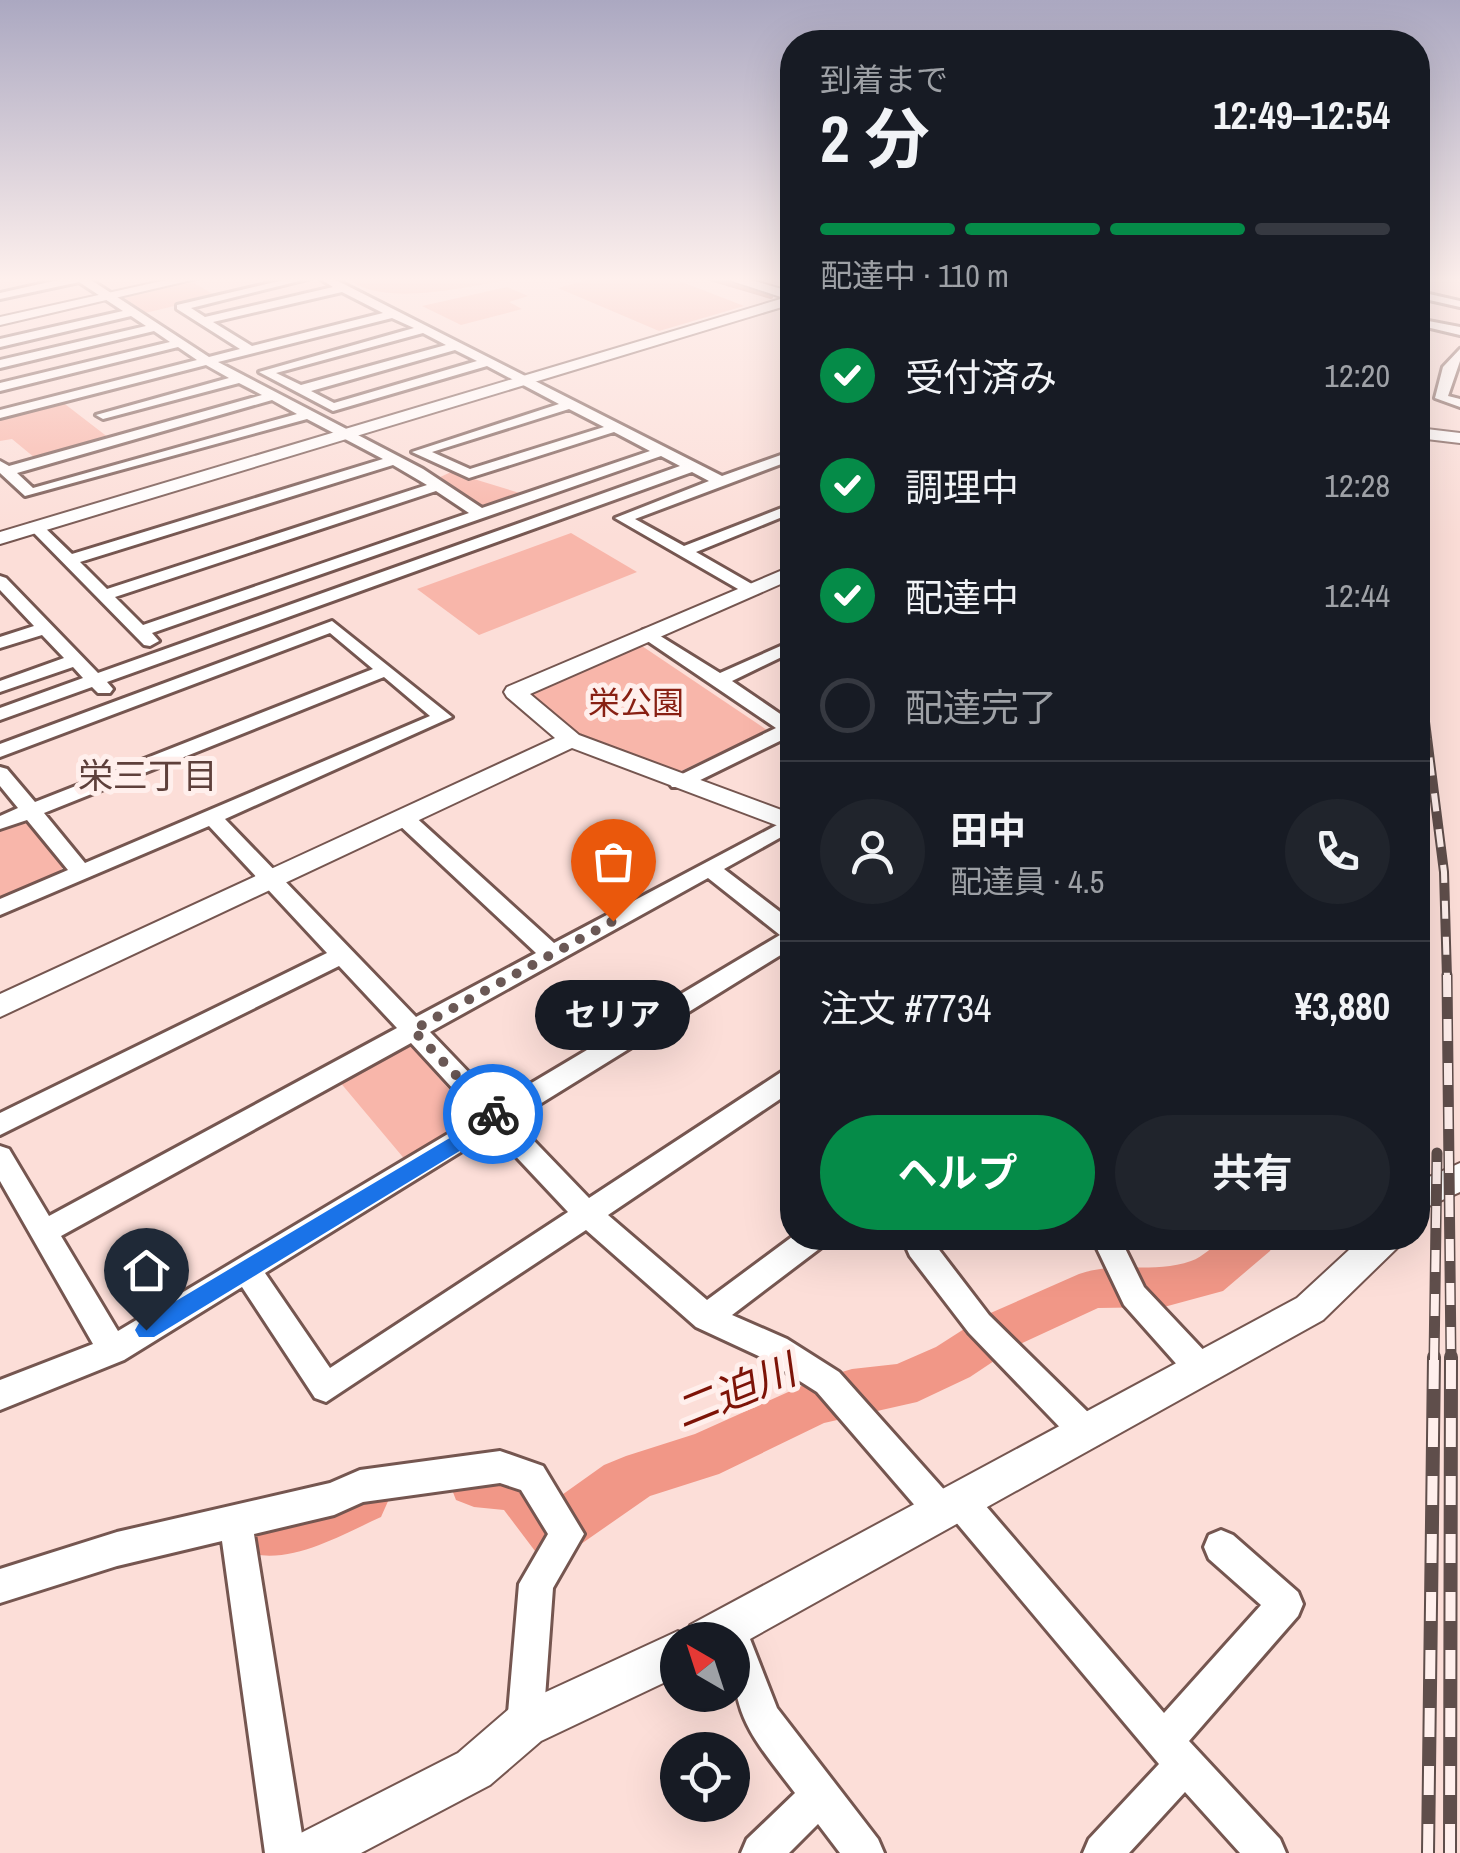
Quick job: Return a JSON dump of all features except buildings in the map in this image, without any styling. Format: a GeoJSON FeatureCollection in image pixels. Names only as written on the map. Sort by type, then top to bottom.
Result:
{"type":"FeatureCollection","features":[{"type":"Feature","properties":{"kind":"street"},"geometry":{"type":"LineString","coordinates":[[0,387],[92,364]]}},
{"type":"Feature","properties":{"kind":"street"},"geometry":{"type":"LineString","coordinates":[[0,414],[193,364]]}},
{"type":"Feature","properties":{"kind":"street"},"geometry":{"type":"LineString","coordinates":[[213,364],[394,460],[480,514]]}},
{"type":"Feature","properties":{"kind":"street"},"geometry":{"type":"LineString","coordinates":[[293,364],[265,372],[334,407],[480,364]]}},
{"type":"Feature","properties":{"kind":"street"},"geometry":{"type":"LineString","coordinates":[[299,390],[390,364]]}},
{"type":"Feature","properties":{"kind":"street"},"geometry":{"type":"LineString","coordinates":[[493,364],[720,481]]}},
{"type":"Feature","properties":{"kind":"street"},"geometry":{"type":"LineString","coordinates":[[0,538],[580,364]]}},
{"type":"Feature","properties":{"kind":"street"},"geometry":{"type":"LineString","coordinates":[[1453,378],[1441,398],[1460,404]]}},
{"type":"Feature","properties":{"kind":"street"},"geometry":{"type":"LineString","coordinates":[[103,415],[239,379]]}},
{"type":"Feature","properties":{"kind":"street"},"geometry":{"type":"LineString","coordinates":[[76,394],[131,436]]}},
{"type":"Feature","properties":{"kind":"street"},"geometry":{"type":"LineString","coordinates":[[3,468],[272,396]]}},
{"type":"Feature","properties":{"kind":"street"},"geometry":{"type":"LineString","coordinates":[[570,404],[419,452],[468,474],[616,426]]}},
{"type":"Feature","properties":{"kind":"street"},"geometry":{"type":"LineString","coordinates":[[3,468],[30,493],[307,415]]}},
{"type":"Feature","properties":{"kind":"street"},"geometry":{"type":"LineString","coordinates":[[1430,434],[1460,438]]}},
{"type":"Feature","properties":{"kind":"street"},"geometry":{"type":"LineString","coordinates":[[140,631],[663,451]]}},
{"type":"Feature","properties":{"kind":"street"},"geometry":{"type":"LineString","coordinates":[[751,590],[623,518],[780,459]]}},
{"type":"Feature","properties":{"kind":"street"},"geometry":{"type":"LineString","coordinates":[[69,560],[394,460]]}},
{"type":"Feature","properties":{"kind":"street"},"geometry":{"type":"LineString","coordinates":[[765,465],[780,472]]}},
{"type":"Feature","properties":{"kind":"street"},"geometry":{"type":"LineString","coordinates":[[0,714],[692,466]]}},
{"type":"Feature","properties":{"kind":"street"},"geometry":{"type":"LineString","coordinates":[[104,594],[436,486]]}},
{"type":"Feature","properties":{"kind":"street"},"geometry":{"type":"LineString","coordinates":[[683,552],[780,513]]}},
{"type":"Feature","properties":{"kind":"street"},"geometry":{"type":"LineString","coordinates":[[36,527],[168,654]]}},
{"type":"Feature","properties":{"kind":"street"},"geometry":{"type":"LineString","coordinates":[[780,580],[515,692],[571,740],[780,819]]}},
{"type":"Feature","properties":{"kind":"street"},"geometry":{"type":"LineString","coordinates":[[4,590],[120,707]]}},
{"type":"Feature","properties":{"kind":"street"},"geometry":{"type":"LineString","coordinates":[[0,751],[332,626],[443,716],[0,908]]}},
{"type":"Feature","properties":{"kind":"street"},"geometry":{"type":"LineString","coordinates":[[0,643],[45,628]]}},
{"type":"Feature","properties":{"kind":"street"},"geometry":{"type":"LineString","coordinates":[[649,634],[780,727]]}},
{"type":"Feature","properties":{"kind":"street"},"geometry":{"type":"LineString","coordinates":[[718,681],[780,652]]}},
{"type":"Feature","properties":{"kind":"street"},"geometry":{"type":"LineString","coordinates":[[0,687],[75,660]]}},
{"type":"Feature","properties":{"kind":"street"},"geometry":{"type":"LineString","coordinates":[[0,823],[386,670]]}},
{"type":"Feature","properties":{"kind":"street"},"geometry":{"type":"LineString","coordinates":[[679,783],[768,740],[780,738]]}},
{"type":"Feature","properties":{"kind":"street"},"geometry":{"type":"LineString","coordinates":[[0,1006],[571,740]]}},
{"type":"Feature","properties":{"kind":"street"},"geometry":{"type":"LineString","coordinates":[[0,772],[82,873]]}},
{"type":"Feature","properties":{"kind":"street"},"geometry":{"type":"LineString","coordinates":[[212,818],[587,1214],[706,1318],[776,1348],[837,1392],[951,1507],[1266,1853]]}},
{"type":"Feature","properties":{"kind":"street"},"geometry":{"type":"LineString","coordinates":[[404,818],[552,954]]}},
{"type":"Feature","properties":{"kind":"street"},"geometry":{"type":"LineString","coordinates":[[44,1232],[780,830]]}},
{"type":"Feature","properties":{"kind":"street"},"geometry":{"type":"LineString","coordinates":[[710,869],[780,925]]}},
{"type":"Feature","properties":{"kind":"street"},"geometry":{"type":"LineString","coordinates":[[0,1395],[113,1350],[498,1119],[780,943]]}},
{"type":"Feature","properties":{"kind":"street"},"geometry":{"type":"LineString","coordinates":[[0,1126],[342,954]]}},
{"type":"Feature","properties":{"kind":"street"},"geometry":{"type":"LineString","coordinates":[[246,1270],[326,1388],[780,1086]]}},
{"type":"Feature","properties":{"kind":"street"},"geometry":{"type":"LineString","coordinates":[[0,1157],[113,1350]]}},
{"type":"Feature","properties":{"kind":"street"},"geometry":{"type":"LineString","coordinates":[[1430,1191],[1460,1176]]}},
{"type":"Feature","properties":{"kind":"street"},"geometry":{"type":"LineString","coordinates":[[706,1318],[797,1250]]}},
{"type":"Feature","properties":{"kind":"street"},"geometry":{"type":"LineString","coordinates":[[922,1250],[987,1333],[1086,1433]]}},
{"type":"Feature","properties":{"kind":"street"},"geometry":{"type":"LineString","coordinates":[[1112,1250],[1131,1287],[1199,1368]]}},
{"type":"Feature","properties":{"kind":"street"},"geometry":{"type":"LineString","coordinates":[[739,1622],[1310,1309],[1371,1250]]}},
{"type":"Feature","properties":{"kind":"street"},"geometry":{"type":"LineString","coordinates":[[0,1586],[117,1549],[334,1499],[360,1486],[500,1467],[532,1477],[561,1523],[536,1584],[525,1724]]}},
{"type":"Feature","properties":{"kind":"street"},"geometry":{"type":"LineString","coordinates":[[236,1524],[285,1853]]}},
{"type":"Feature","properties":{"kind":"street"},"geometry":{"type":"LineString","coordinates":[[1103,1853],[1286,1604],[1220,1547]]}},
{"type":"Feature","properties":{"kind":"street"},"geometry":{"type":"LineString","coordinates":[[312,1853],[474,1769],[525,1724],[660,1661]]}},
{"type":"Feature","properties":{"kind":"street"},"geometry":{"type":"LineString","coordinates":[[750,1696],[763,1720],[864,1853]]}},
{"type":"Feature","properties":{"kind":"street"},"geometry":{"type":"LineString","coordinates":[[762,1853],[821,1795]]}},
{"type":"Feature","properties":{"kind":"green space"},"geometry":{"type":"Polygon","coordinates":[[[61,401],[109,438],[35,458],[12,439],[0,441],[0,417],[61,401]]]}},
{"type":"Feature","properties":{"kind":"green space"},"geometry":{"type":"Polygon","coordinates":[[[451,472],[526,495],[478,507],[434,480],[451,472]]]}},
{"type":"Feature","properties":{"kind":"green space"},"geometry":{"type":"Polygon","coordinates":[[[571,533],[637,572],[479,635],[417,589],[571,533]]]}},
{"type":"Feature","properties":{"kind":"green space","name":"栄公園"},"geometry":{"type":"Polygon","coordinates":[[[642,646],[767,730],[677,773],[581,737],[530,694],[642,646]]]}},
{"type":"Feature","properties":{"kind":"green space"},"geometry":{"type":"Polygon","coordinates":[[[19,820],[33,821],[66,863],[58,874],[0,899],[0,828],[19,820]]]}},
{"type":"Feature","properties":{"kind":"green space"},"geometry":{"type":"Polygon","coordinates":[[[408,1043],[477,1121],[407,1162],[339,1081],[408,1043]]]}},
{"type":"Feature","properties":{"kind":"waterway","name":"二迫川"},"geometry":{"type":"LineString","coordinates":[[474,1482],[502,1483],[522,1492],[553,1533],[622,1483],[644,1473],[701,1457],[815,1403],[852,1392],[900,1386],[953,1362],[1002,1330],[1095,1288],[1164,1287],[1207,1277],[1240,1250]]}},
{"type":"Feature","properties":{"kind":"waterway","name":"二迫川"},"geometry":{"type":"LineString","coordinates":[[258,1532],[310,1523],[363,1499]]}},
{"type":"Feature","properties":{"kind":"railway"},"geometry":{"type":"LineString","coordinates":[[1430,761],[1444,872],[1447,978]]}},
{"type":"Feature","properties":{"kind":"railway"},"geometry":{"type":"LineString","coordinates":[[1447,975],[1451,1360]]}},
{"type":"Feature","properties":{"kind":"railway"},"geometry":{"type":"LineString","coordinates":[[1434,1360],[1437,1153]]}},
{"type":"Feature","properties":{"kind":"railway"},"geometry":{"type":"LineString","coordinates":[[1428,1853],[1434,1357]]}},
{"type":"Feature","properties":{"kind":"railway"},"geometry":{"type":"LineString","coordinates":[[1450,1853],[1451,1360]]}},
{"type":"Feature","properties":{"kind":"way so far"},"geometry":{"type":"LineString","coordinates":[[493,1114],[413,1030],[613,921]]}},
{"type":"Feature","properties":{"kind":"place","name":"セリア"},"geometry":{"type":"Point","coordinates":[613,921]}},
{"type":"Feature","properties":{"kind":"district","name":"栄三丁目"},"geometry":{"type":"Point","coordinates":[148,776]}},
{"type":"Feature","properties":{"kind":"route"},"geometry":{"type":"LineString","coordinates":[[146,1330],[498,1119],[493,1114]]}}]}
